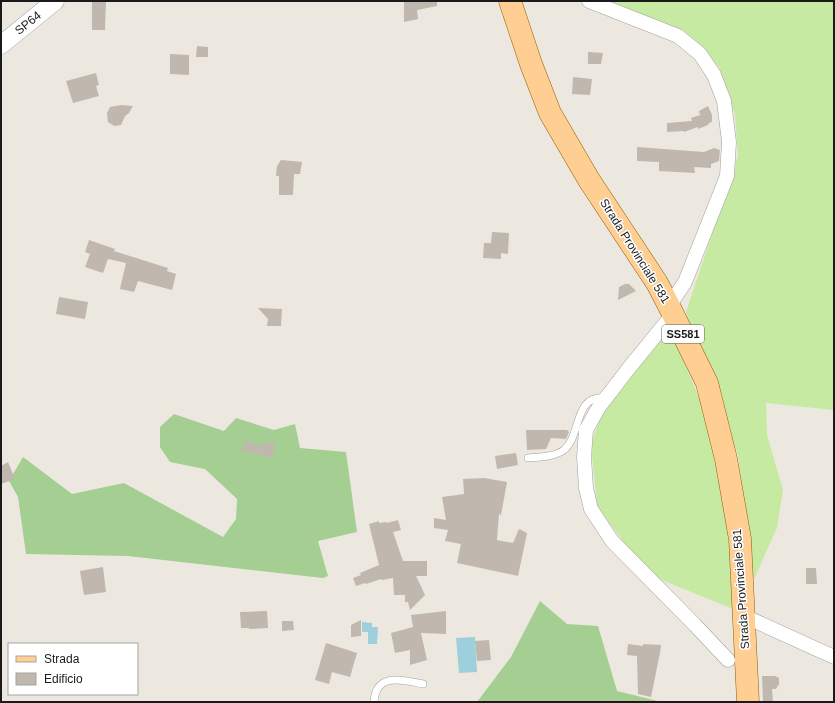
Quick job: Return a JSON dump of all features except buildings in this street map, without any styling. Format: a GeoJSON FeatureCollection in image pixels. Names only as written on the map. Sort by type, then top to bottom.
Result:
{"type":"FeatureCollection","features":[{"type":"Feature","properties":{"kind":"main road","name":"Strada Provinciale 581"},"geometry":{"type":"LineString","coordinates":[[510,1],[531,64],[550,113],[589,180],[657,283],[707,383],[726,459],[740,539],[748,702]]}},
{"type":"Feature","properties":{"kind":"street","name":"SP64"},"geometry":{"type":"LineString","coordinates":[[1,45],[55,1]]}},
{"type":"Feature","properties":{"kind":"street"},"geometry":{"type":"LineString","coordinates":[[589,1],[678,36],[700,54],[714,75],[724,101],[729,142],[727,176],[685,282],[671,310],[599,406],[586,430],[584,457],[586,488],[591,509],[612,541],[728,660]]}},
{"type":"Feature","properties":{"kind":"street"},"geometry":{"type":"LineString","coordinates":[[744,616],[834,657]]}},
{"type":"Feature","properties":{"kind":"lane"},"geometry":{"type":"LineString","coordinates":[[528,458],[557,454],[565,449],[571,440],[583,407],[590,401],[598,398],[605,398]]}},
{"type":"Feature","properties":{"kind":"lane"},"geometry":{"type":"LineString","coordinates":[[374,702],[377,691],[383,683],[390,680],[400,680],[423,684]]}},
{"type":"Feature","properties":{"kind":"green space"},"geometry":{"type":"Polygon","coordinates":[[[605,1],[834,1],[834,410],[766,403],[767,435],[783,490],[777,528],[754,579],[738,455],[686,312],[738,156],[735,115],[719,67],[686,33],[605,1]]]}},
{"type":"Feature","properties":{"kind":"green space"},"geometry":{"type":"Polygon","coordinates":[[[662,339],[675,341],[711,426],[730,516],[733,609],[647,574],[597,506],[591,444],[602,413],[662,339]]]}},
{"type":"Feature","properties":{"kind":"green space"},"geometry":{"type":"Polygon","coordinates":[[[174,414],[224,431],[236,418],[274,430],[295,424],[300,448],[346,452],[357,532],[318,541],[328,576],[323,578],[128,556],[26,554],[18,497],[9,481],[23,457],[72,494],[124,483],[223,537],[236,519],[237,499],[205,469],[170,462],[160,447],[160,427],[174,414]]]}},
{"type":"Feature","properties":{"kind":"green space"},"geometry":{"type":"Polygon","coordinates":[[[540,601],[567,624],[598,626],[617,691],[662,702],[477,702],[511,657],[540,601]]]}},
{"type":"Feature","properties":{"kind":"water"},"geometry":{"type":"Polygon","coordinates":[[[362,622],[372,623],[372,627],[378,627],[377,644],[368,644],[368,632],[362,632],[362,622]]]}},
{"type":"Feature","properties":{"kind":"water"},"geometry":{"type":"Polygon","coordinates":[[[475,637],[477,672],[459,673],[456,638],[475,637]]]}}]}
